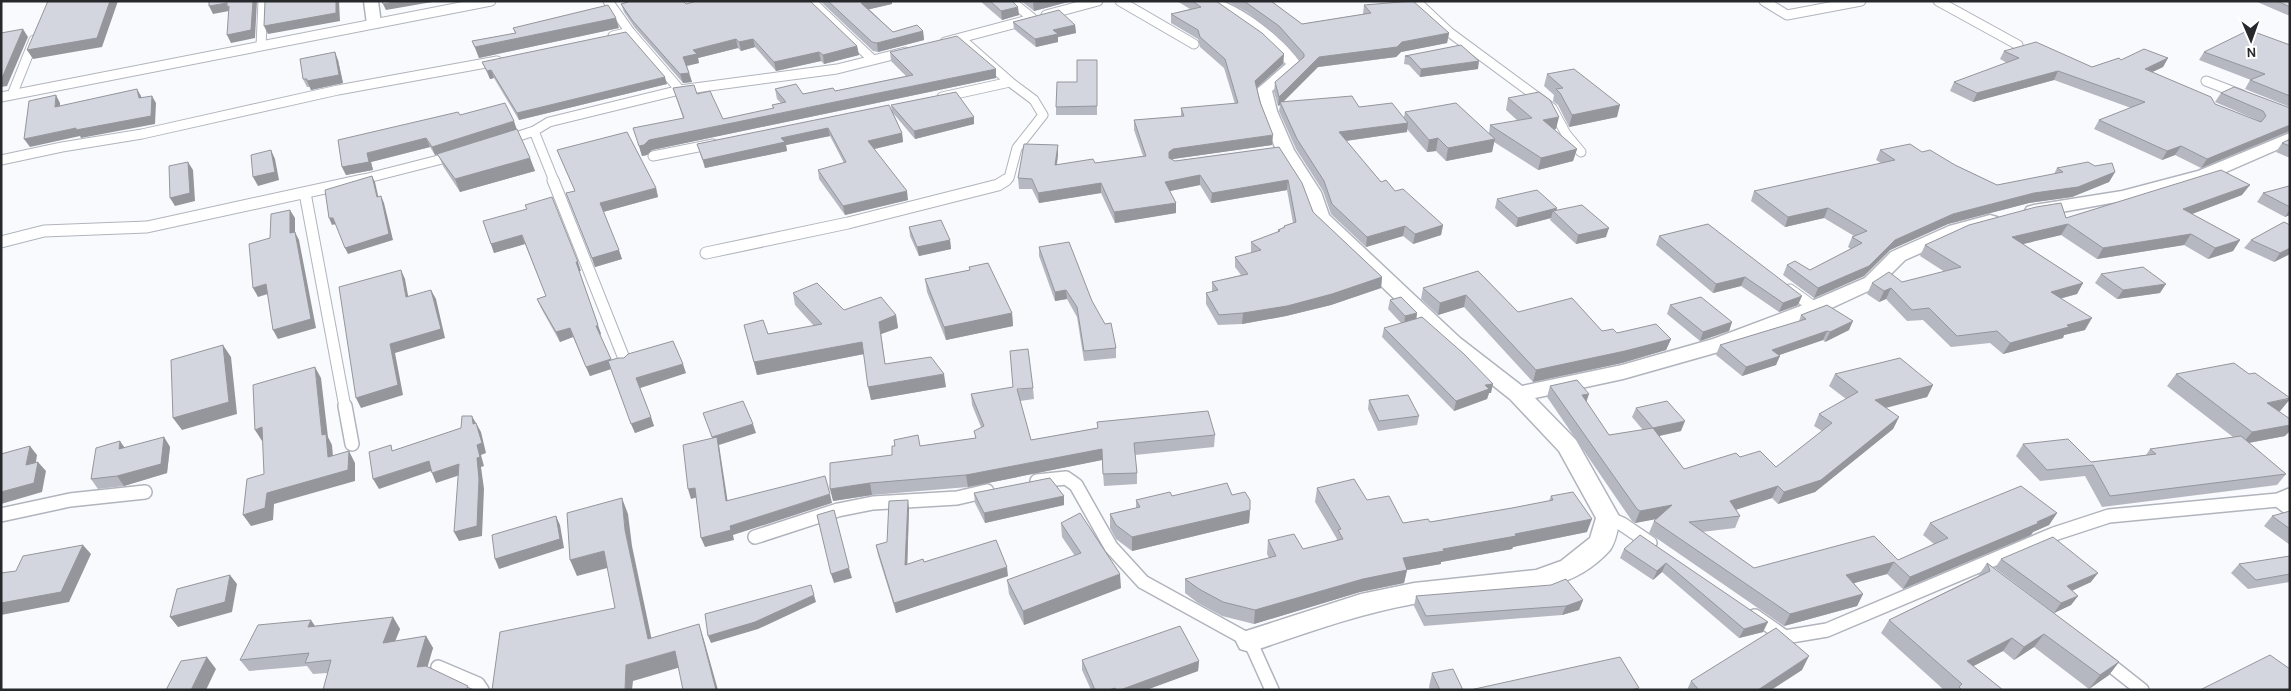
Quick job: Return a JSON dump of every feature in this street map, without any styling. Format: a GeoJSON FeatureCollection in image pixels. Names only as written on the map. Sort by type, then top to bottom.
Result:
{"type":"FeatureCollection","features":[{"type":"Feature","properties":{"kind":"street"},"geometry":{"type":"LineString","coordinates":[[371,1],[374,24]]}},
{"type":"Feature","properties":{"kind":"street"},"geometry":{"type":"LineString","coordinates":[[1212,1],[1237,16],[1287,53],[1294,65],[1264,90],[1280,150],[1312,192],[1320,218],[1453,343],[1518,394],[1568,446],[1608,518],[1601,543],[1570,568],[1537,580],[1414,593],[1361,606],[1250,641]]}},
{"type":"Feature","properties":{"kind":"street"},"geometry":{"type":"LineString","coordinates":[[1518,394],[1623,372],[1722,344],[1815,308],[1872,282],[1898,256],[1956,230],[2028,212],[2122,196],[2204,175],[2286,138]]}},
{"type":"Feature","properties":{"kind":"lane"},"geometry":{"type":"LineString","coordinates":[[261,46],[263,1]]}},
{"type":"Feature","properties":{"kind":"lane"},"geometry":{"type":"LineString","coordinates":[[1,97],[492,1]]}},
{"type":"Feature","properties":{"kind":"lane"},"geometry":{"type":"LineString","coordinates":[[608,1],[630,32],[680,90]]}},
{"type":"Feature","properties":{"kind":"lane"},"geometry":{"type":"LineString","coordinates":[[812,1],[873,60]]}},
{"type":"Feature","properties":{"kind":"lane"},"geometry":{"type":"LineString","coordinates":[[1011,1],[1032,18]]}},
{"type":"Feature","properties":{"kind":"lane"},"geometry":{"type":"LineString","coordinates":[[931,46],[1098,1]]}},
{"type":"Feature","properties":{"kind":"lane"},"geometry":{"type":"LineString","coordinates":[[1120,1],[1194,44]]}},
{"type":"Feature","properties":{"kind":"lane"},"geometry":{"type":"LineString","coordinates":[[1416,1],[1449,32],[1552,108],[1566,134],[1581,152]]}},
{"type":"Feature","properties":{"kind":"lane"},"geometry":{"type":"LineString","coordinates":[[1764,1],[1787,15],[1861,1]]}},
{"type":"Feature","properties":{"kind":"lane"},"geometry":{"type":"LineString","coordinates":[[1938,1],[2018,45]]}},
{"type":"Feature","properties":{"kind":"lane"},"geometry":{"type":"LineString","coordinates":[[601,38],[630,32]]}},
{"type":"Feature","properties":{"kind":"lane"},"geometry":{"type":"LineString","coordinates":[[12,95],[36,35]]}},
{"type":"Feature","properties":{"kind":"lane"},"geometry":{"type":"LineString","coordinates":[[706,252],[848,223],[1002,183],[1009,178],[1016,148],[1043,115],[1042,108],[1030,95],[1010,82],[960,38]]}},
{"type":"Feature","properties":{"kind":"lane"},"geometry":{"type":"LineString","coordinates":[[1457,47],[1467,45]]}},
{"type":"Feature","properties":{"kind":"lane"},"geometry":{"type":"LineString","coordinates":[[498,143],[534,132],[549,122],[680,90],[837,69],[912,50]]}},
{"type":"Feature","properties":{"kind":"lane"},"geometry":{"type":"LineString","coordinates":[[1,160],[62,147],[142,134],[338,90],[506,60]]}},
{"type":"Feature","properties":{"kind":"lane"},"geometry":{"type":"LineString","coordinates":[[2206,81],[2253,99]]}},
{"type":"Feature","properties":{"kind":"lane"},"geometry":{"type":"LineString","coordinates":[[934,99],[1010,82]]}},
{"type":"Feature","properties":{"kind":"lane"},"geometry":{"type":"LineString","coordinates":[[534,132],[625,361]]}},
{"type":"Feature","properties":{"kind":"lane"},"geometry":{"type":"LineString","coordinates":[[653,156],[718,143]]}},
{"type":"Feature","properties":{"kind":"lane"},"geometry":{"type":"LineString","coordinates":[[1,242],[44,231],[147,227],[305,193],[425,165],[462,154]]}},
{"type":"Feature","properties":{"kind":"lane"},"geometry":{"type":"LineString","coordinates":[[305,193],[352,444]]}},
{"type":"Feature","properties":{"kind":"lane"},"geometry":{"type":"LineString","coordinates":[[1783,284],[1815,308]]}},
{"type":"Feature","properties":{"kind":"lane"},"geometry":{"type":"LineString","coordinates":[[1020,484],[1066,478],[1076,485],[1111,547],[1143,582],[1250,641],[1272,690]]}},
{"type":"Feature","properties":{"kind":"lane"},"geometry":{"type":"LineString","coordinates":[[755,537],[838,510],[873,503],[957,498],[1002,488]]}},
{"type":"Feature","properties":{"kind":"lane"},"geometry":{"type":"LineString","coordinates":[[1,515],[70,500],[145,492]]}},
{"type":"Feature","properties":{"kind":"lane"},"geometry":{"type":"LineString","coordinates":[[1744,609],[1784,637],[1826,630],[2054,534],[2108,516],[2284,498],[2290,509]]}},
{"type":"Feature","properties":{"kind":"lane"},"geometry":{"type":"LineString","coordinates":[[1608,518],[1622,524],[1663,552]]}},
{"type":"Feature","properties":{"kind":"lane"},"geometry":{"type":"LineString","coordinates":[[1978,566],[1994,578]]}},
{"type":"Feature","properties":{"kind":"lane"},"geometry":{"type":"LineString","coordinates":[[2096,654],[2142,690]]}},
{"type":"Feature","properties":{"kind":"lane"},"geometry":{"type":"LineString","coordinates":[[438,667],[478,684],[482,690]]}},
{"type":"Feature","properties":{"kind":"building"},"geometry":{"type":"Polygon","coordinates":[[[48,1],[110,1],[97,38],[27,50],[48,1]]]}},
{"type":"Feature","properties":{"kind":"building"},"geometry":{"type":"Polygon","coordinates":[[[209,1],[253,1],[251,30],[227,35],[229,6],[227,7],[227,3],[209,6],[209,1]]]}},
{"type":"Feature","properties":{"kind":"building"},"geometry":{"type":"Polygon","coordinates":[[[265,1],[336,1],[336,13],[264,26],[265,1]]]}},
{"type":"Feature","properties":{"kind":"building"},"geometry":{"type":"Polygon","coordinates":[[[382,1],[401,1],[383,4],[382,1]]]}},
{"type":"Feature","properties":{"kind":"building"},"geometry":{"type":"Polygon","coordinates":[[[628,1],[683,1],[686,4],[697,1],[810,1],[857,46],[823,55],[819,52],[774,62],[753,39],[739,42],[736,39],[693,50],[697,54],[683,57],[689,73],[680,74],[632,20],[621,4],[628,1]]]}},
{"type":"Feature","properties":{"kind":"building"},"geometry":{"type":"Polygon","coordinates":[[[828,1],[866,1],[861,3],[893,32],[917,25],[923,31],[877,43],[872,42],[828,1]]]}},
{"type":"Feature","properties":{"kind":"building"},"geometry":{"type":"Polygon","coordinates":[[[990,1],[1012,1],[1018,7],[1001,11],[990,1]]]}},
{"type":"Feature","properties":{"kind":"building"},"geometry":{"type":"Polygon","coordinates":[[[1192,1],[1216,1],[1262,33],[1284,54],[1255,81],[1260,102],[1273,135],[1173,149],[1169,152],[1169,158],[1175,161],[1279,147],[1302,183],[1313,212],[1382,277],[1332,294],[1287,306],[1219,315],[1206,293],[1218,290],[1212,282],[1248,274],[1235,257],[1261,250],[1251,242],[1280,231],[1278,230],[1284,226],[1296,222],[1288,180],[1212,193],[1200,175],[1165,182],[1176,203],[1114,212],[1101,183],[1038,193],[1032,179],[1018,178],[1024,144],[1058,145],[1055,165],[1093,159],[1095,163],[1146,156],[1134,120],[1184,116],[1181,108],[1238,103],[1225,59],[1200,37],[1198,30],[1171,14],[1201,7],[1192,1]]]}},
{"type":"Feature","properties":{"kind":"building"},"geometry":{"type":"Polygon","coordinates":[[[1244,1],[1271,1],[1302,24],[1371,13],[1364,5],[1413,1],[1449,33],[1402,42],[1397,47],[1319,57],[1279,97],[1275,82],[1304,57],[1304,54],[1279,26],[1244,1]]]}},
{"type":"Feature","properties":{"kind":"building"},"geometry":{"type":"Polygon","coordinates":[[[2277,1],[2290,1],[2290,7],[2277,1]]]}},
{"type":"Feature","properties":{"kind":"building"},"geometry":{"type":"Polygon","coordinates":[[[608,5],[616,18],[475,47],[472,41],[516,33],[513,28],[608,5]]]}},
{"type":"Feature","properties":{"kind":"building"},"geometry":{"type":"Polygon","coordinates":[[[1059,10],[1075,25],[1053,30],[1058,34],[1035,39],[1013,22],[1059,10]]]}},
{"type":"Feature","properties":{"kind":"building"},"geometry":{"type":"Polygon","coordinates":[[[23,29],[2,78],[1,78],[1,33],[23,29]]]}},
{"type":"Feature","properties":{"kind":"building"},"geometry":{"type":"Polygon","coordinates":[[[2249,30],[2290,45],[2290,96],[2250,80],[2265,74],[2204,52],[2249,30]]]}},
{"type":"Feature","properties":{"kind":"building"},"geometry":{"type":"Polygon","coordinates":[[[626,32],[665,77],[517,113],[491,70],[487,71],[482,62],[626,32]]]}},
{"type":"Feature","properties":{"kind":"building"},"geometry":{"type":"Polygon","coordinates":[[[957,36],[996,69],[649,140],[644,145],[639,146],[633,128],[684,118],[673,88],[694,85],[697,94],[710,91],[723,119],[774,108],[772,105],[786,102],[775,89],[796,84],[803,94],[833,88],[835,91],[913,75],[890,52],[957,36]]]}},
{"type":"Feature","properties":{"kind":"building"},"geometry":{"type":"Polygon","coordinates":[[[2036,42],[2092,67],[2119,58],[2121,60],[2144,49],[2168,58],[2145,69],[2211,97],[2215,104],[2261,122],[2266,116],[2263,111],[2221,93],[2234,87],[2290,108],[2290,125],[2207,159],[2181,146],[2167,151],[2099,120],[2145,102],[2058,71],[1977,93],[1954,82],[2019,58],[2004,51],[2036,42]]]}},
{"type":"Feature","properties":{"kind":"building"},"geometry":{"type":"Polygon","coordinates":[[[1461,45],[1479,61],[1421,69],[1410,57],[1405,56],[1461,45]]]}},
{"type":"Feature","properties":{"kind":"building"},"geometry":{"type":"Polygon","coordinates":[[[335,52],[339,75],[307,81],[307,79],[303,79],[300,59],[335,52]]]}},
{"type":"Feature","properties":{"kind":"building"},"geometry":{"type":"Polygon","coordinates":[[[1077,60],[1097,60],[1097,106],[1056,107],[1057,82],[1077,82],[1077,60]]]}},
{"type":"Feature","properties":{"kind":"building"},"geometry":{"type":"Polygon","coordinates":[[[1574,69],[1620,105],[1572,115],[1556,89],[1563,88],[1547,74],[1574,69]]]}},
{"type":"Feature","properties":{"kind":"building"},"geometry":{"type":"Polygon","coordinates":[[[137,89],[139,98],[152,96],[151,116],[76,130],[76,128],[24,139],[29,101],[56,95],[55,107],[137,89]]]}},
{"type":"Feature","properties":{"kind":"building"},"geometry":{"type":"Polygon","coordinates":[[[956,92],[974,117],[914,131],[891,105],[956,92]]]}},
{"type":"Feature","properties":{"kind":"building"},"geometry":{"type":"Polygon","coordinates":[[[1539,92],[1550,100],[1559,117],[1543,120],[1577,149],[1541,158],[1490,125],[1532,118],[1508,98],[1539,92]]]}},
{"type":"Feature","properties":{"kind":"building"},"geometry":{"type":"Polygon","coordinates":[[[1352,96],[1359,107],[1392,103],[1408,123],[1339,132],[1381,182],[1386,180],[1395,191],[1403,189],[1443,225],[1415,234],[1405,226],[1367,237],[1332,204],[1324,181],[1297,139],[1280,102],[1352,96]]]}},
{"type":"Feature","properties":{"kind":"building"},"geometry":{"type":"Polygon","coordinates":[[[505,103],[514,121],[432,147],[426,138],[367,153],[369,162],[342,167],[338,140],[458,112],[460,115],[505,103]]]}},
{"type":"Feature","properties":{"kind":"building"},"geometry":{"type":"Polygon","coordinates":[[[1456,103],[1495,139],[1448,148],[1438,138],[1429,140],[1405,112],[1456,103]]]}},
{"type":"Feature","properties":{"kind":"building"},"geometry":{"type":"Polygon","coordinates":[[[889,105],[902,133],[868,141],[907,191],[843,206],[818,170],[846,162],[828,128],[781,138],[785,142],[703,160],[697,144],[889,105]]]}},
{"type":"Feature","properties":{"kind":"building"},"geometry":{"type":"Polygon","coordinates":[[[517,129],[530,158],[455,179],[437,154],[517,129]]]}},
{"type":"Feature","properties":{"kind":"building"},"geometry":{"type":"Polygon","coordinates":[[[627,132],[656,188],[600,203],[619,250],[592,258],[566,193],[575,191],[557,150],[627,132]]]}},
{"type":"Feature","properties":{"kind":"building"},"geometry":{"type":"Polygon","coordinates":[[[2290,139],[2290,146],[2282,143],[2290,139]]]}},
{"type":"Feature","properties":{"kind":"building"},"geometry":{"type":"Polygon","coordinates":[[[1910,144],[1922,152],[1930,150],[1955,165],[1997,185],[2063,172],[2057,168],[2088,162],[2095,166],[2112,163],[2115,172],[2078,187],[2034,193],[1953,214],[1895,240],[1869,266],[1818,288],[1787,265],[1795,261],[1810,270],[1862,243],[1852,237],[1867,231],[1828,208],[1788,217],[1754,191],[1895,160],[1880,150],[1910,144]]]}},
{"type":"Feature","properties":{"kind":"building"},"geometry":{"type":"Polygon","coordinates":[[[271,150],[275,172],[253,177],[251,155],[271,150]]]}},
{"type":"Feature","properties":{"kind":"building"},"geometry":{"type":"Polygon","coordinates":[[[188,162],[190,193],[170,198],[169,166],[188,162]]]}},
{"type":"Feature","properties":{"kind":"building"},"geometry":{"type":"Polygon","coordinates":[[[2221,170],[2250,185],[2183,209],[2240,240],[2215,248],[2191,234],[2103,248],[2068,224],[2012,237],[2083,283],[2051,292],[2092,318],[2067,325],[2069,327],[2010,343],[1997,331],[1957,336],[1929,308],[1912,310],[1891,288],[1884,291],[1872,283],[1889,272],[1902,282],[1961,267],[1925,245],[1969,225],[2036,207],[2061,203],[2066,218],[2221,170]]]}},
{"type":"Feature","properties":{"kind":"building"},"geometry":{"type":"Polygon","coordinates":[[[372,176],[377,197],[381,196],[389,234],[345,248],[333,218],[329,218],[325,190],[372,176]]]}},
{"type":"Feature","properties":{"kind":"building"},"geometry":{"type":"Polygon","coordinates":[[[2289,186],[2290,207],[2263,193],[2289,186]]]}},
{"type":"Feature","properties":{"kind":"building"},"geometry":{"type":"Polygon","coordinates":[[[1537,190],[1557,208],[1518,218],[1497,199],[1537,190]]]}},
{"type":"Feature","properties":{"kind":"building"},"geometry":{"type":"Polygon","coordinates":[[[552,197],[578,262],[576,262],[598,325],[596,326],[611,359],[586,367],[570,328],[556,332],[537,299],[546,296],[522,235],[491,244],[483,221],[527,209],[525,205],[552,197]]]}},
{"type":"Feature","properties":{"kind":"building"},"geometry":{"type":"Polygon","coordinates":[[[1582,205],[1609,228],[1578,235],[1553,211],[1582,205]]]}},
{"type":"Feature","properties":{"kind":"building"},"geometry":{"type":"Polygon","coordinates":[[[290,210],[290,233],[295,232],[311,319],[273,330],[266,284],[253,288],[249,244],[270,238],[271,214],[290,210]]]}},
{"type":"Feature","properties":{"kind":"building"},"geometry":{"type":"Polygon","coordinates":[[[941,220],[950,240],[917,247],[909,227],[941,220]]]}},
{"type":"Feature","properties":{"kind":"building"},"geometry":{"type":"Polygon","coordinates":[[[2284,222],[2290,225],[2290,248],[2280,253],[2251,240],[2284,222]]]}},
{"type":"Feature","properties":{"kind":"building"},"geometry":{"type":"Polygon","coordinates":[[[1708,224],[1802,296],[1783,303],[1745,277],[1716,284],[1659,236],[1708,224]]]}},
{"type":"Feature","properties":{"kind":"building"},"geometry":{"type":"Polygon","coordinates":[[[1069,242],[1092,301],[1105,324],[1111,323],[1116,348],[1084,351],[1077,307],[1066,290],[1055,292],[1039,247],[1069,242]]]}},
{"type":"Feature","properties":{"kind":"building"},"geometry":{"type":"Polygon","coordinates":[[[988,263],[1012,313],[944,327],[925,279],[970,270],[969,267],[988,263]]]}},
{"type":"Feature","properties":{"kind":"building"},"geometry":{"type":"Polygon","coordinates":[[[2143,267],[2166,284],[2123,290],[2101,274],[2143,267]]]}},
{"type":"Feature","properties":{"kind":"building"},"geometry":{"type":"Polygon","coordinates":[[[401,270],[406,297],[431,290],[441,329],[390,344],[398,385],[356,398],[339,287],[401,270]]]}},
{"type":"Feature","properties":{"kind":"building"},"geometry":{"type":"Polygon","coordinates":[[[1478,271],[1518,312],[1572,298],[1602,331],[1613,329],[1617,333],[1656,324],[1671,339],[1536,370],[1466,295],[1440,303],[1423,288],[1478,271]]]}},
{"type":"Feature","properties":{"kind":"building"},"geometry":{"type":"Polygon","coordinates":[[[817,283],[844,310],[881,297],[896,315],[879,322],[885,364],[931,357],[944,374],[868,387],[862,342],[754,362],[744,325],[763,320],[768,334],[822,324],[793,293],[817,283]]]}},
{"type":"Feature","properties":{"kind":"building"},"geometry":{"type":"Polygon","coordinates":[[[1401,297],[1417,313],[1405,316],[1390,300],[1401,297]]]}},
{"type":"Feature","properties":{"kind":"building"},"geometry":{"type":"Polygon","coordinates":[[[1701,297],[1732,322],[1703,332],[1670,305],[1701,297]]]}},
{"type":"Feature","properties":{"kind":"building"},"geometry":{"type":"Polygon","coordinates":[[[1827,305],[1853,321],[1830,332],[1827,331],[1772,350],[1780,356],[1746,367],[1720,345],[1806,319],[1801,315],[1827,305]]]}},
{"type":"Feature","properties":{"kind":"building"},"geometry":{"type":"Polygon","coordinates":[[[1422,317],[1464,354],[1493,384],[1485,385],[1489,389],[1456,401],[1384,328],[1422,317]]]}},
{"type":"Feature","properties":{"kind":"building"},"geometry":{"type":"Polygon","coordinates":[[[673,341],[683,364],[636,378],[651,417],[631,424],[608,361],[624,358],[628,354],[673,341]]]}},
{"type":"Feature","properties":{"kind":"building"},"geometry":{"type":"Polygon","coordinates":[[[223,345],[229,402],[173,418],[171,360],[223,345]]]}},
{"type":"Feature","properties":{"kind":"building"},"geometry":{"type":"Polygon","coordinates":[[[1028,349],[1033,388],[1017,389],[1031,440],[1098,428],[1097,422],[1208,411],[1215,435],[1134,443],[1137,473],[1103,474],[1102,449],[966,475],[870,483],[830,489],[830,463],[892,455],[892,446],[895,446],[894,440],[918,435],[920,446],[976,438],[974,431],[984,426],[971,394],[1013,387],[1010,351],[1028,349]]]}},
{"type":"Feature","properties":{"kind":"building"},"geometry":{"type":"Polygon","coordinates":[[[1900,358],[1933,385],[1875,400],[1899,417],[1821,480],[1784,492],[1778,486],[1730,501],[1740,516],[1689,522],[1754,568],[1874,536],[1898,560],[1948,538],[1930,523],[2021,486],[2057,513],[2037,522],[2039,523],[1910,577],[1894,562],[1846,575],[1863,594],[1790,614],[1654,521],[1672,505],[1640,511],[1637,509],[1550,386],[1577,380],[1589,394],[1582,395],[1609,435],[1653,428],[1684,469],[1736,453],[1740,457],[1760,451],[1776,467],[1832,423],[1819,414],[1858,392],[1835,374],[1900,358]]]}},
{"type":"Feature","properties":{"kind":"building"},"geometry":{"type":"Polygon","coordinates":[[[2234,363],[2249,374],[2255,373],[2290,398],[2267,403],[2290,419],[2290,425],[2252,432],[2176,374],[2234,363]]]}},
{"type":"Feature","properties":{"kind":"building"},"geometry":{"type":"Polygon","coordinates":[[[315,367],[322,435],[326,434],[328,457],[349,451],[348,470],[267,493],[265,508],[243,515],[247,479],[264,474],[262,427],[255,430],[253,385],[315,367]]]}},
{"type":"Feature","properties":{"kind":"building"},"geometry":{"type":"Polygon","coordinates":[[[1408,395],[1419,416],[1379,421],[1369,400],[1408,395]]]}},
{"type":"Feature","properties":{"kind":"building"},"geometry":{"type":"Polygon","coordinates":[[[743,401],[753,424],[712,437],[703,413],[743,401]]]}},
{"type":"Feature","properties":{"kind":"building"},"geometry":{"type":"Polygon","coordinates":[[[1667,401],[1685,421],[1653,428],[1636,408],[1667,401]]]}},
{"type":"Feature","properties":{"kind":"building"},"geometry":{"type":"Polygon","coordinates":[[[462,416],[472,416],[473,424],[476,423],[482,443],[477,445],[480,457],[477,458],[479,479],[477,526],[454,532],[459,464],[432,473],[429,461],[373,479],[369,452],[391,445],[392,451],[461,428],[462,416]]]}},
{"type":"Feature","properties":{"kind":"building"},"geometry":{"type":"Polygon","coordinates":[[[2241,436],[2286,474],[2110,496],[2093,465],[2047,470],[2023,444],[2068,439],[2091,462],[2156,454],[2150,449],[2241,436]]]}},
{"type":"Feature","properties":{"kind":"building"},"geometry":{"type":"Polygon","coordinates":[[[164,437],[161,464],[117,476],[91,479],[96,448],[120,441],[119,449],[164,437]]]}},
{"type":"Feature","properties":{"kind":"building"},"geometry":{"type":"Polygon","coordinates":[[[717,437],[726,501],[825,476],[830,494],[730,526],[731,530],[701,538],[695,488],[688,489],[683,445],[717,437]]]}},
{"type":"Feature","properties":{"kind":"building"},"geometry":{"type":"Polygon","coordinates":[[[30,446],[26,465],[38,462],[34,483],[1,492],[1,454],[30,446]]]}},
{"type":"Feature","properties":{"kind":"building"},"geometry":{"type":"Polygon","coordinates":[[[1050,478],[1064,496],[984,513],[974,493],[1050,478]]]}},
{"type":"Feature","properties":{"kind":"building"},"geometry":{"type":"Polygon","coordinates":[[[1354,479],[1367,500],[1389,496],[1403,523],[1428,519],[1430,522],[1512,508],[1553,500],[1551,496],[1573,492],[1592,519],[1403,558],[1407,570],[1363,579],[1255,610],[1223,602],[1185,579],[1276,556],[1268,540],[1294,534],[1303,549],[1343,539],[1338,530],[1341,529],[1317,488],[1354,479]]]}},
{"type":"Feature","properties":{"kind":"building"},"geometry":{"type":"Polygon","coordinates":[[[1227,483],[1232,495],[1245,492],[1250,500],[1250,510],[1132,537],[1116,525],[1110,514],[1140,507],[1136,500],[1170,492],[1172,496],[1227,483]]]}},
{"type":"Feature","properties":{"kind":"building"},"geometry":{"type":"Polygon","coordinates":[[[622,498],[625,530],[648,639],[699,624],[716,690],[683,690],[675,651],[626,665],[625,690],[492,690],[500,632],[615,608],[604,551],[570,560],[567,513],[622,498]]]}},
{"type":"Feature","properties":{"kind":"building"},"geometry":{"type":"Polygon","coordinates":[[[908,500],[905,565],[923,559],[924,562],[996,540],[1007,567],[894,603],[876,545],[887,542],[889,501],[908,500]]]}},
{"type":"Feature","properties":{"kind":"building"},"geometry":{"type":"Polygon","coordinates":[[[834,510],[849,568],[831,574],[817,515],[834,510]]]}},
{"type":"Feature","properties":{"kind":"building"},"geometry":{"type":"Polygon","coordinates":[[[2290,511],[2290,529],[2272,516],[2290,511]]]}},
{"type":"Feature","properties":{"kind":"building"},"geometry":{"type":"Polygon","coordinates":[[[1080,513],[1120,574],[1023,611],[1007,580],[1081,553],[1061,523],[1080,513]]]}},
{"type":"Feature","properties":{"kind":"building"},"geometry":{"type":"Polygon","coordinates":[[[556,516],[560,539],[495,559],[492,535],[556,516]]]}},
{"type":"Feature","properties":{"kind":"building"},"geometry":{"type":"Polygon","coordinates":[[[1640,535],[1768,622],[1744,629],[1666,563],[1657,571],[1624,549],[1640,535]]]}},
{"type":"Feature","properties":{"kind":"building"},"geometry":{"type":"Polygon","coordinates":[[[2053,537],[2098,573],[2067,586],[2078,596],[2061,603],[2001,559],[2053,537]]]}},
{"type":"Feature","properties":{"kind":"building"},"geometry":{"type":"Polygon","coordinates":[[[83,545],[61,592],[1,603],[1,573],[16,571],[23,556],[83,545]]]}},
{"type":"Feature","properties":{"kind":"building"},"geometry":{"type":"Polygon","coordinates":[[[2290,556],[2290,574],[2256,580],[2239,564],[2290,556]]]}},
{"type":"Feature","properties":{"kind":"building"},"geometry":{"type":"Polygon","coordinates":[[[1987,563],[2119,662],[2100,675],[2044,634],[2024,647],[2012,638],[1967,661],[2003,690],[1962,690],[1959,687],[1962,684],[1889,620],[1990,571],[1987,563]]]}},
{"type":"Feature","properties":{"kind":"building"},"geometry":{"type":"Polygon","coordinates":[[[230,575],[225,602],[170,617],[177,589],[230,575]]]}},
{"type":"Feature","properties":{"kind":"building"},"geometry":{"type":"Polygon","coordinates":[[[1566,579],[1583,600],[1566,606],[1426,616],[1416,596],[1551,585],[1566,579]]]}},
{"type":"Feature","properties":{"kind":"building"},"geometry":{"type":"Polygon","coordinates":[[[811,585],[814,595],[755,622],[708,636],[705,614],[811,585]]]}},
{"type":"Feature","properties":{"kind":"building"},"geometry":{"type":"Polygon","coordinates":[[[393,617],[383,643],[426,636],[417,667],[426,666],[468,686],[466,690],[323,690],[331,660],[305,663],[309,653],[240,660],[258,625],[311,620],[308,627],[393,617]]]}},
{"type":"Feature","properties":{"kind":"building"},"geometry":{"type":"Polygon","coordinates":[[[1180,626],[1199,661],[1120,690],[1115,688],[1095,690],[1082,660],[1180,626]]]}},
{"type":"Feature","properties":{"kind":"building"},"geometry":{"type":"Polygon","coordinates":[[[1776,628],[1809,656],[1758,690],[1699,690],[1691,681],[1776,628]]]}},
{"type":"Feature","properties":{"kind":"building"},"geometry":{"type":"Polygon","coordinates":[[[2270,655],[2290,669],[2290,690],[2200,690],[2270,655]]]}},
{"type":"Feature","properties":{"kind":"building"},"geometry":{"type":"Polygon","coordinates":[[[207,657],[191,690],[166,690],[181,661],[207,657]]]}},
{"type":"Feature","properties":{"kind":"building"},"geometry":{"type":"Polygon","coordinates":[[[1620,657],[1639,688],[1631,690],[1470,690],[1620,657]]]}},
{"type":"Feature","properties":{"kind":"building"},"geometry":{"type":"Polygon","coordinates":[[[1453,669],[1463,690],[1440,690],[1432,673],[1453,669]]]}}]}
